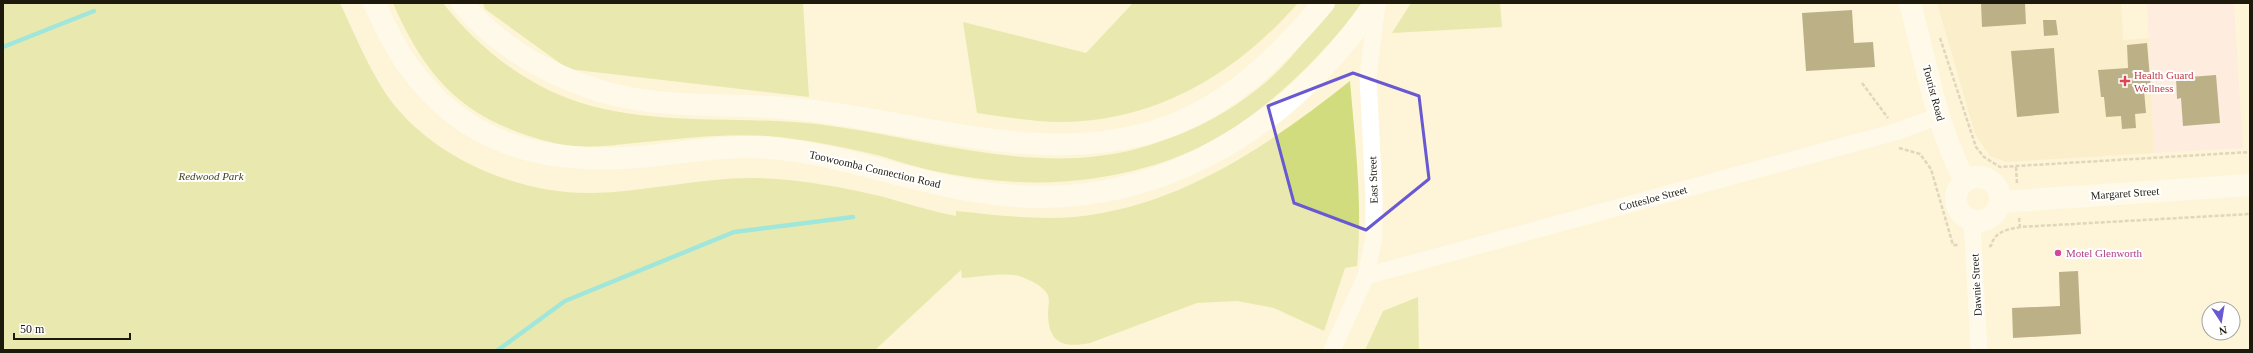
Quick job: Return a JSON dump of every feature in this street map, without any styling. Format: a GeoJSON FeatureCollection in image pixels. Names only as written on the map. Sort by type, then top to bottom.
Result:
{"type":"FeatureCollection","features":[{"type":"Feature","properties":{"kind":"main road","name":"Toowoomba Connection Road"},"geometry":{"type":"LineString","coordinates":[[374,3],[406,63],[423,84],[443,104],[463,120],[486,135],[533,152],[555,157],[606,159],[727,148],[767,148],[832,158],[971,191],[1022,197],[1078,194],[1125,186],[1172,172],[1221,150],[1248,133],[1293,98],[1342,48],[1376,3]]}},
{"type":"Feature","properties":{"kind":"main road"},"geometry":{"type":"LineString","coordinates":[[462,3],[503,41],[526,58],[568,80],[614,95],[666,102],[826,112],[1014,142],[1066,145],[1094,144],[1150,132],[1201,112],[1227,95],[1270,62],[1286,47],[1324,3]]}},
{"type":"Feature","properties":{"kind":"main road","name":"Tourist Road"},"geometry":{"type":"LineString","coordinates":[[1910,3],[1939,116],[1952,157],[1965,181]]}},
{"type":"Feature","properties":{"kind":"main road"},"geometry":{"type":"LineString","coordinates":[[1977,177],[1989,180],[1998,189],[2000,202],[1995,213],[1985,221],[1972,221],[1961,214],[1956,203],[1957,191],[1965,181],[1977,177]]}},
{"type":"Feature","properties":{"kind":"main road","name":"Margaret Street"},"geometry":{"type":"LineString","coordinates":[[2000,202],[2250,184]]}},
{"type":"Feature","properties":{"kind":"street","name":"East Street"},"geometry":{"type":"LineString","coordinates":[[1332,350],[1366,276],[1374,238],[1374,196],[1368,77],[1376,3]]}},
{"type":"Feature","properties":{"kind":"street","name":"Cottesloe Street"},"geometry":{"type":"LineString","coordinates":[[1366,276],[1895,132],[1939,116]]}},
{"type":"Feature","properties":{"kind":"street","name":"Dawnie Street"},"geometry":{"type":"LineString","coordinates":[[1972,221],[1979,350]]}},
{"type":"Feature","properties":{"kind":"path"},"geometry":{"type":"LineString","coordinates":[[1939,37],[1976,147],[1984,157],[2000,168],[2250,152]]}},
{"type":"Feature","properties":{"kind":"path"},"geometry":{"type":"LineString","coordinates":[[1862,83],[1892,123]]}},
{"type":"Feature","properties":{"kind":"path"},"geometry":{"type":"LineString","coordinates":[[1898,144],[1900,149],[1920,154],[1932,169],[1953,245]]}},
{"type":"Feature","properties":{"kind":"path"},"geometry":{"type":"LineString","coordinates":[[1985,245],[1991,246],[1993,239],[2001,230],[2020,227],[2250,214]]}},
{"type":"Feature","properties":{"kind":"highlighted area"},"geometry":{"type":"Polygon","coordinates":[[[1353,73],[1419,96],[1429,179],[1366,230],[1294,203],[1268,106],[1353,73]]]}},
{"type":"Feature","properties":{"kind":"shaded area"},"geometry":{"type":"Polygon","coordinates":[[[1937,3],[2121,3],[2123,40],[2149,38],[2154,153],[2006,162],[1990,156],[1975,134],[1937,3]]]}},
{"type":"Feature","properties":{"kind":"shaded area"},"geometry":{"type":"Polygon","coordinates":[[[2147,3],[2234,3],[2243,148],[2154,153],[2147,3]]]}},
{"type":"Feature","properties":{"kind":"green space","name":"Redwood Park"},"geometry":{"type":"Polygon","coordinates":[[[3,3],[340,3],[379,82],[395,106],[413,126],[458,158],[510,180],[537,188],[564,192],[591,193],[633,190],[736,178],[773,179],[821,184],[852,190],[956,216],[956,211],[1029,217],[1074,217],[1113,211],[1150,201],[1187,186],[1255,150],[1288,128],[1350,81],[1359,196],[1359,243],[1357,266],[1345,268],[1324,331],[1274,308],[1237,301],[1197,303],[1090,343],[1072,345],[1065,344],[1059,342],[1051,331],[1048,313],[1048,294],[1044,289],[1027,279],[1014,275],[962,278],[961,270],[875,350],[3,350],[3,3]]]}},
{"type":"Feature","properties":{"kind":"green space"},"geometry":{"type":"Polygon","coordinates":[[[393,3],[443,3],[483,46],[531,81],[567,98],[597,107],[659,117],[817,124],[984,152],[1026,157],[1067,158],[1109,155],[1150,145],[1203,124],[1236,105],[1267,81],[1295,53],[1334,3],[1364,3],[1342,30],[1294,80],[1241,123],[1212,141],[1181,155],[1147,167],[1119,174],[1092,179],[1065,181],[1011,182],[929,170],[881,156],[810,141],[767,136],[750,135],[684,138],[589,147],[558,144],[541,140],[525,135],[488,119],[453,94],[438,79],[413,44],[393,3]]]}},
{"type":"Feature","properties":{"kind":"green space"},"geometry":{"type":"Polygon","coordinates":[[[483,3],[803,3],[809,97],[568,69],[485,9],[483,3]]]}},
{"type":"Feature","properties":{"kind":"green space"},"geometry":{"type":"Polygon","coordinates":[[[1133,3],[1298,3],[1249,51],[1192,89],[1162,103],[1130,113],[1096,120],[1061,122],[1030,120],[977,113],[963,22],[1086,53],[1133,3]]]}},
{"type":"Feature","properties":{"kind":"green space"},"geometry":{"type":"Polygon","coordinates":[[[1411,3],[1500,3],[1502,27],[1392,33],[1411,3]]]}},
{"type":"Feature","properties":{"kind":"green space"},"geometry":{"type":"Polygon","coordinates":[[[1418,297],[1419,350],[1365,350],[1383,311],[1418,297]]]}},
{"type":"Feature","properties":{"kind":"building"},"geometry":{"type":"Polygon","coordinates":[[[1981,3],[2025,3],[2026,24],[1982,27],[1981,3]]]}},
{"type":"Feature","properties":{"kind":"building"},"geometry":{"type":"Polygon","coordinates":[[[1852,10],[1854,43],[1873,42],[1875,67],[1806,71],[1802,13],[1852,10]]]}},
{"type":"Feature","properties":{"kind":"building"},"geometry":{"type":"Polygon","coordinates":[[[2043,20],[2056,20],[2058,35],[2044,36],[2043,20]]]}},
{"type":"Feature","properties":{"kind":"building","name":"Health Guard Wellness"},"geometry":{"type":"Polygon","coordinates":[[[2147,43],[2151,90],[2144,90],[2146,113],[2135,114],[2136,128],[2122,129],[2121,116],[2106,117],[2104,97],[2101,97],[2098,70],[2128,68],[2127,45],[2147,43]]]}},
{"type":"Feature","properties":{"kind":"building"},"geometry":{"type":"Polygon","coordinates":[[[2054,48],[2059,113],[2017,117],[2011,51],[2054,48]]]}},
{"type":"Feature","properties":{"kind":"building"},"geometry":{"type":"Polygon","coordinates":[[[2216,75],[2220,123],[2183,126],[2181,98],[2177,99],[2176,78],[2216,75]]]}},
{"type":"Feature","properties":{"kind":"building"},"geometry":{"type":"Polygon","coordinates":[[[2078,271],[2081,334],[2013,338],[2012,308],[2060,306],[2059,272],[2078,271]]]}},
{"type":"Feature","properties":{"kind":"waterway"},"geometry":{"type":"LineString","coordinates":[[3,47],[94,11]]}},
{"type":"Feature","properties":{"kind":"waterway"},"geometry":{"type":"LineString","coordinates":[[498,350],[565,301],[734,232],[853,217]]}},
{"type":"Feature","properties":{"kind":"place","name":"Health Guard Wellness"},"geometry":{"type":"Point","coordinates":[2125,81]}},
{"type":"Feature","properties":{"kind":"place","name":"Motel Glenworth"},"geometry":{"type":"Point","coordinates":[2058,253]}}]}
